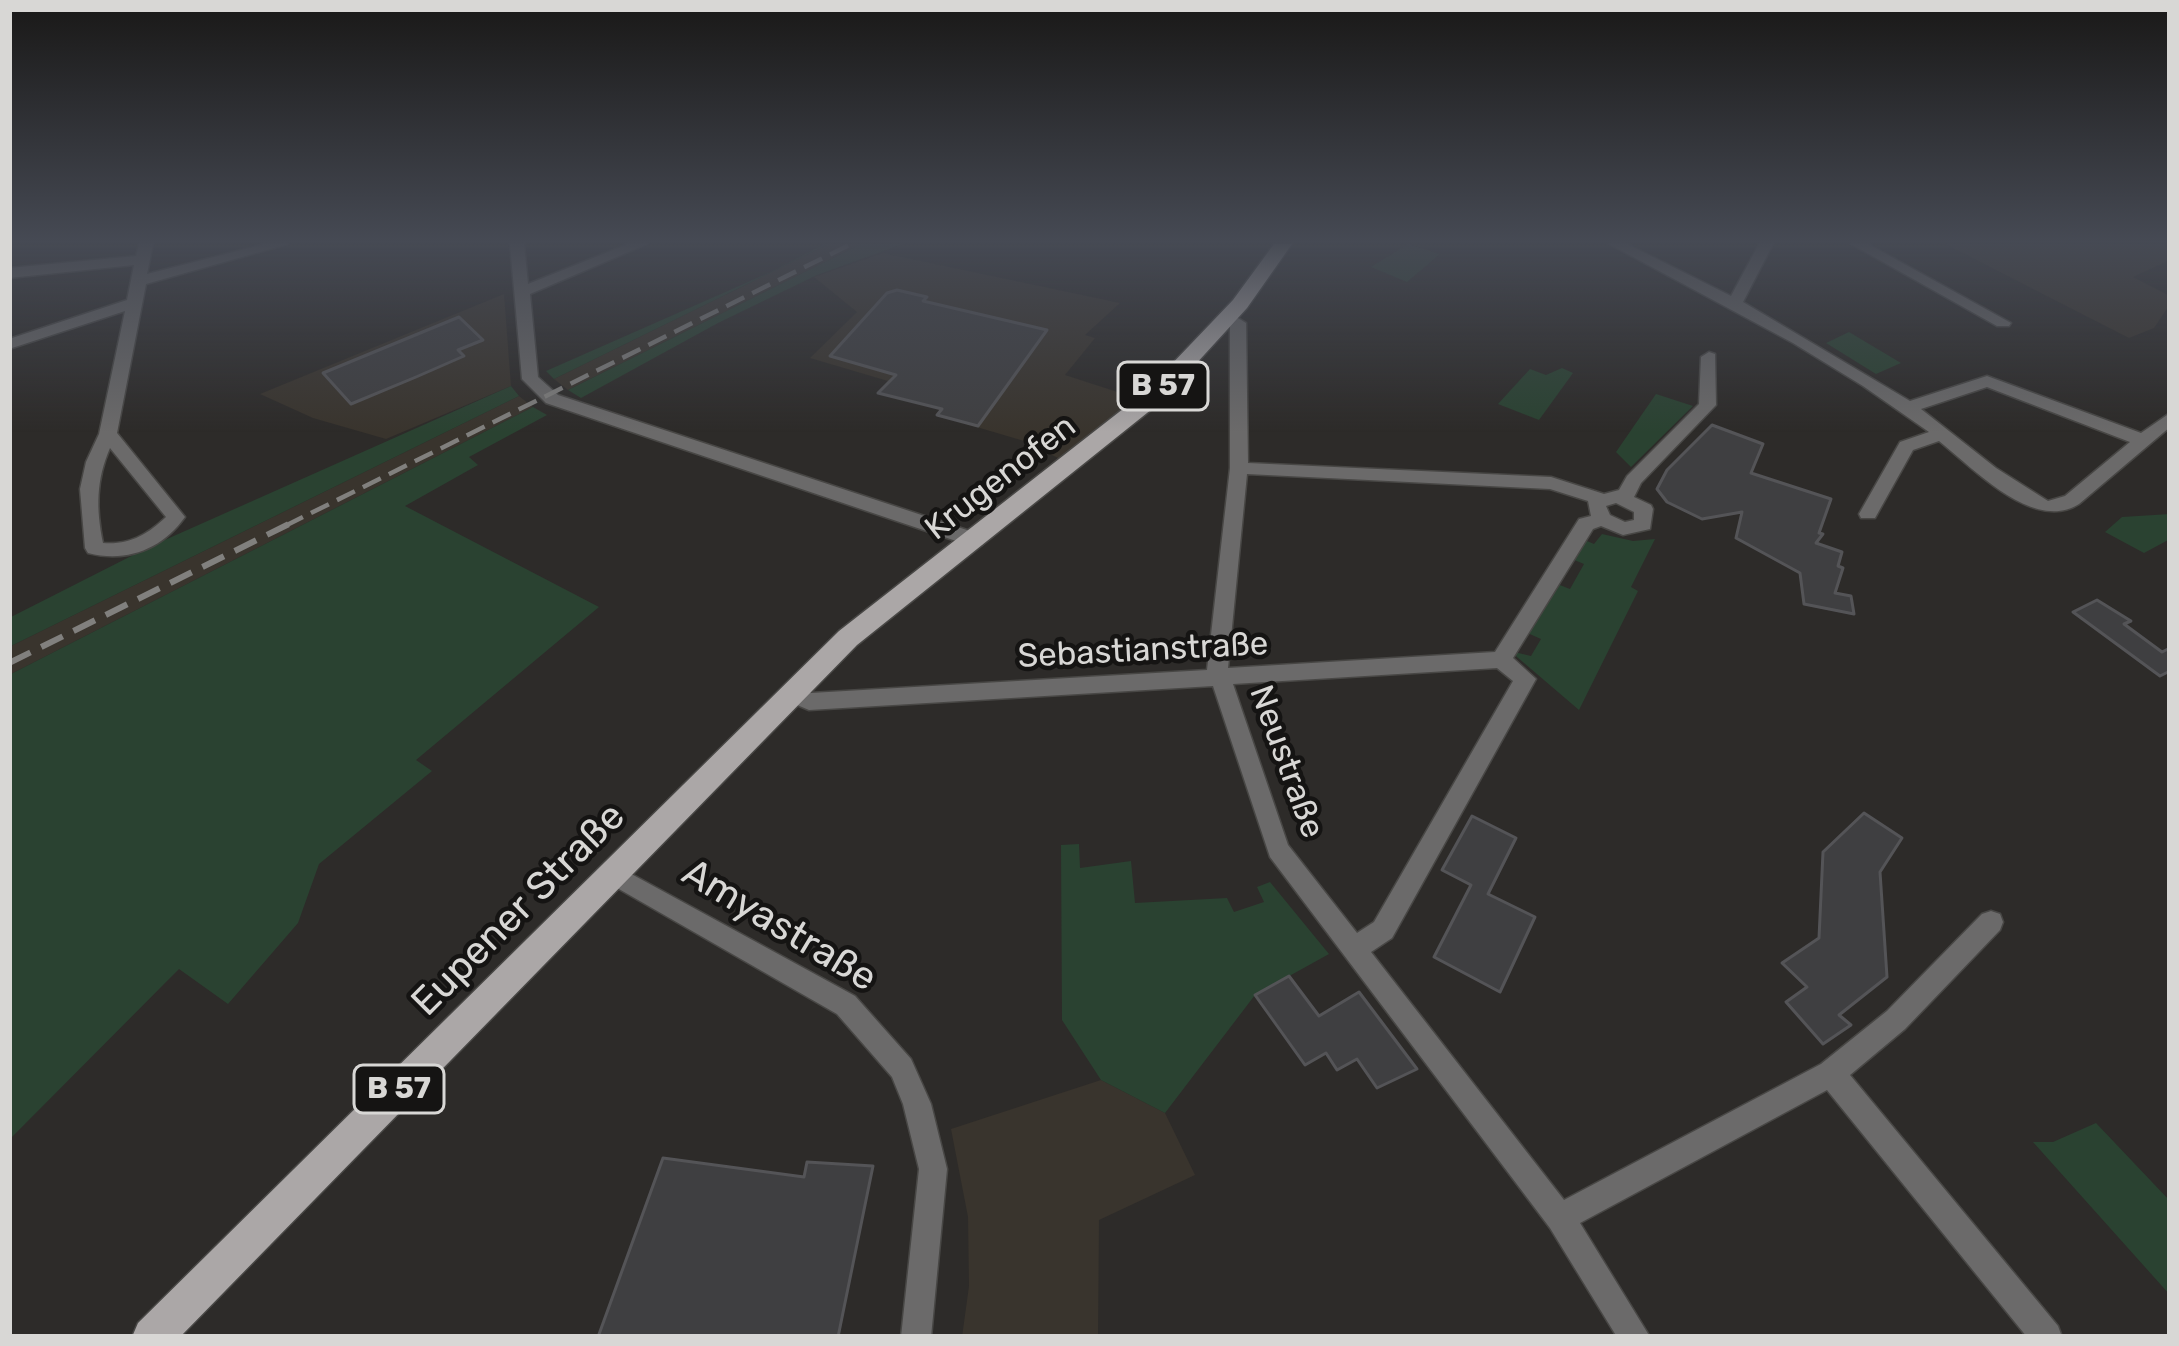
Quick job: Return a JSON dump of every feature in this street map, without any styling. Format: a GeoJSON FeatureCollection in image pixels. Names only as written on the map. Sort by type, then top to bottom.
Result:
{"type":"FeatureCollection","features":[{"type":"Feature","properties":{"kind":"main road","name":"Krugenofen"},"geometry":{"type":"LineString","coordinates":[[791,693],[848,638],[1128,420],[1236,307]]}},
{"type":"Feature","properties":{"kind":"main road","name":"Eupener Straße"},"geometry":{"type":"LineString","coordinates":[[152,1337],[791,693]]}},
{"type":"Feature","properties":{"kind":"street"},"geometry":{"type":"LineString","coordinates":[[9,344],[122,307]]}},
{"type":"Feature","properties":{"kind":"street"},"geometry":{"type":"LineString","coordinates":[[108,434],[176,517],[144,543],[108,552],[95,548],[85,496],[93,461],[108,434],[136,307]]}},
{"type":"Feature","properties":{"kind":"street"},"geometry":{"type":"LineString","coordinates":[[525,307],[530,379],[562,405],[975,540]]}},
{"type":"Feature","properties":{"kind":"street"},"geometry":{"type":"LineString","coordinates":[[1744,307],[1909,408],[1938,435],[2045,507],[2061,507],[2072,500],[2170,418]]}},
{"type":"Feature","properties":{"kind":"street"},"geometry":{"type":"LineString","coordinates":[[1975,307],[2003,322]]}},
{"type":"Feature","properties":{"kind":"street","name":"Neustraße"},"geometry":{"type":"LineString","coordinates":[[1228,317],[1238,323],[1239,468],[1216,664],[1278,850],[1560,1218],[1635,1337]]}},
{"type":"Feature","properties":{"kind":"street"},"geometry":{"type":"LineString","coordinates":[[1356,948],[1383,930],[1526,679],[1501,660],[1586,524],[1624,496],[1633,480],[1707,405],[1709,357]]}},
{"type":"Feature","properties":{"kind":"street"},"geometry":{"type":"LineString","coordinates":[[1909,408],[1987,381],[2141,440]]}},
{"type":"Feature","properties":{"kind":"street"},"geometry":{"type":"LineString","coordinates":[[1868,514],[1906,446],[1938,435]]}},
{"type":"Feature","properties":{"kind":"street"},"geometry":{"type":"LineString","coordinates":[[1239,468],[1551,483],[1601,509],[1623,529],[1643,524],[1644,509],[1624,496]]}},
{"type":"Feature","properties":{"kind":"street","name":"Sebastianstraße"},"geometry":{"type":"LineString","coordinates":[[791,693],[809,702],[1501,660]]}},
{"type":"Feature","properties":{"kind":"street","name":"Amyastraße"},"geometry":{"type":"LineString","coordinates":[[614,874],[847,1005],[902,1068],[917,1104],[933,1169],[916,1337]]}},
{"type":"Feature","properties":{"kind":"street"},"geometry":{"type":"LineString","coordinates":[[1560,1218],[1831,1073],[1896,1020],[1991,922]]}},
{"type":"Feature","properties":{"kind":"street"},"geometry":{"type":"LineString","coordinates":[[1831,1073],[2048,1337]]}},
{"type":"Feature","properties":{"kind":"shaded area"},"geometry":{"type":"Polygon","coordinates":[[[473,307],[505,307],[511,386],[386,439],[313,418],[260,394],[473,307]]]}},
{"type":"Feature","properties":{"kind":"shaded area"},"geometry":{"type":"Polygon","coordinates":[[[701,307],[735,307],[568,390],[554,379],[701,307]]]}},
{"type":"Feature","properties":{"kind":"shaded area"},"geometry":{"type":"Polygon","coordinates":[[[851,307],[1116,307],[1085,335],[1095,338],[1065,375],[1136,398],[1062,460],[1024,441],[936,415],[940,409],[877,393],[888,381],[810,358],[857,312],[851,307]]]}},
{"type":"Feature","properties":{"kind":"shaded area"},"geometry":{"type":"Polygon","coordinates":[[[2068,307],[2168,307],[2154,328],[2129,338],[2068,307]]]}},
{"type":"Feature","properties":{"kind":"shaded area"},"geometry":{"type":"Polygon","coordinates":[[[519,396],[533,407],[9,675],[9,647],[519,396]]]}},
{"type":"Feature","properties":{"kind":"shaded area"},"geometry":{"type":"Polygon","coordinates":[[[1101,1080],[1165,1113],[1195,1175],[1099,1220],[1098,1337],[962,1337],[969,1286],[968,1217],[951,1129],[1101,1080]]]}},
{"type":"Feature","properties":{"kind":"green space"},"geometry":{"type":"Polygon","coordinates":[[[692,307],[701,307],[554,379],[546,371],[692,307]]]}},
{"type":"Feature","properties":{"kind":"green space"},"geometry":{"type":"Polygon","coordinates":[[[735,307],[751,307],[581,398],[568,390],[735,307]]]}},
{"type":"Feature","properties":{"kind":"green space"},"geometry":{"type":"Polygon","coordinates":[[[1849,332],[1901,363],[1876,374],[1826,343],[1849,332]]]}},
{"type":"Feature","properties":{"kind":"green space"},"geometry":{"type":"Polygon","coordinates":[[[1562,368],[1573,373],[1539,420],[1498,404],[1530,369],[1546,375],[1562,368]]]}},
{"type":"Feature","properties":{"kind":"green space"},"geometry":{"type":"Polygon","coordinates":[[[511,386],[519,396],[9,647],[9,618],[149,547],[511,386]]]}},
{"type":"Feature","properties":{"kind":"green space"},"geometry":{"type":"Polygon","coordinates":[[[1656,394],[1693,406],[1631,467],[1616,452],[1656,394]]]}},
{"type":"Feature","properties":{"kind":"green space"},"geometry":{"type":"Polygon","coordinates":[[[533,407],[547,415],[469,457],[478,465],[405,506],[599,607],[416,760],[432,771],[319,864],[298,923],[228,1004],[179,969],[9,1140],[9,675],[533,407]]]}},
{"type":"Feature","properties":{"kind":"green space"},"geometry":{"type":"Polygon","coordinates":[[[2170,514],[2170,539],[2144,553],[2105,532],[2122,517],[2170,514]]]}},
{"type":"Feature","properties":{"kind":"green space"},"geometry":{"type":"Polygon","coordinates":[[[1602,534],[1633,541],[1655,539],[1631,587],[1638,591],[1579,710],[1510,651],[1531,656],[1541,639],[1523,631],[1552,582],[1570,589],[1584,564],[1567,557],[1580,538],[1594,544],[1602,534]]]}},
{"type":"Feature","properties":{"kind":"green space"},"geometry":{"type":"Polygon","coordinates":[[[1079,844],[1080,868],[1131,861],[1135,903],[1227,898],[1234,912],[1264,902],[1257,887],[1270,882],[1329,954],[1255,995],[1165,1113],[1101,1080],[1062,1020],[1061,845],[1079,844]]]}},
{"type":"Feature","properties":{"kind":"green space"},"geometry":{"type":"Polygon","coordinates":[[[2096,1123],[2170,1201],[2170,1295],[2033,1142],[2053,1142],[2096,1123]]]}},
{"type":"Feature","properties":{"kind":"building"},"geometry":{"type":"Polygon","coordinates":[[[875,307],[948,307],[1047,330],[978,426],[937,415],[942,409],[878,393],[896,375],[830,356],[875,307]]]}},
{"type":"Feature","properties":{"kind":"building"},"geometry":{"type":"Polygon","coordinates":[[[459,317],[483,340],[458,350],[464,356],[351,404],[323,373],[459,317]]]}},
{"type":"Feature","properties":{"kind":"building"},"geometry":{"type":"Polygon","coordinates":[[[1712,425],[1763,444],[1751,473],[1831,499],[1819,533],[1823,534],[1816,543],[1842,552],[1838,566],[1843,568],[1835,593],[1851,596],[1854,614],[1804,604],[1800,573],[1736,538],[1742,512],[1702,519],[1667,502],[1657,489],[1667,470],[1712,425]]]}},
{"type":"Feature","properties":{"kind":"building"},"geometry":{"type":"Polygon","coordinates":[[[2097,600],[2131,621],[2124,624],[2162,652],[2170,648],[2170,671],[2160,676],[2073,612],[2097,600]]]}},
{"type":"Feature","properties":{"kind":"building"},"geometry":{"type":"Polygon","coordinates":[[[1864,813],[1902,838],[1880,872],[1887,977],[1839,1015],[1851,1025],[1823,1044],[1786,1002],[1807,987],[1782,963],[1819,938],[1823,852],[1864,813]]]}},
{"type":"Feature","properties":{"kind":"building"},"geometry":{"type":"Polygon","coordinates":[[[1472,816],[1516,838],[1488,894],[1535,917],[1500,992],[1434,957],[1471,885],[1442,870],[1472,816]]]}},
{"type":"Feature","properties":{"kind":"building"},"geometry":{"type":"Polygon","coordinates":[[[1289,976],[1319,1016],[1359,992],[1417,1069],[1377,1088],[1357,1059],[1337,1070],[1326,1053],[1305,1065],[1255,995],[1289,976]]]}},
{"type":"Feature","properties":{"kind":"building"},"geometry":{"type":"Polygon","coordinates":[[[663,1158],[804,1177],[807,1162],[873,1166],[838,1337],[598,1337],[663,1158]]]}},
{"type":"Feature","properties":{"kind":"railway"},"geometry":{"type":"LineString","coordinates":[[285,526],[725,307]]}},
{"type":"Feature","properties":{"kind":"railway"},"geometry":{"type":"LineString","coordinates":[[9,663],[291,523]]}}]}
